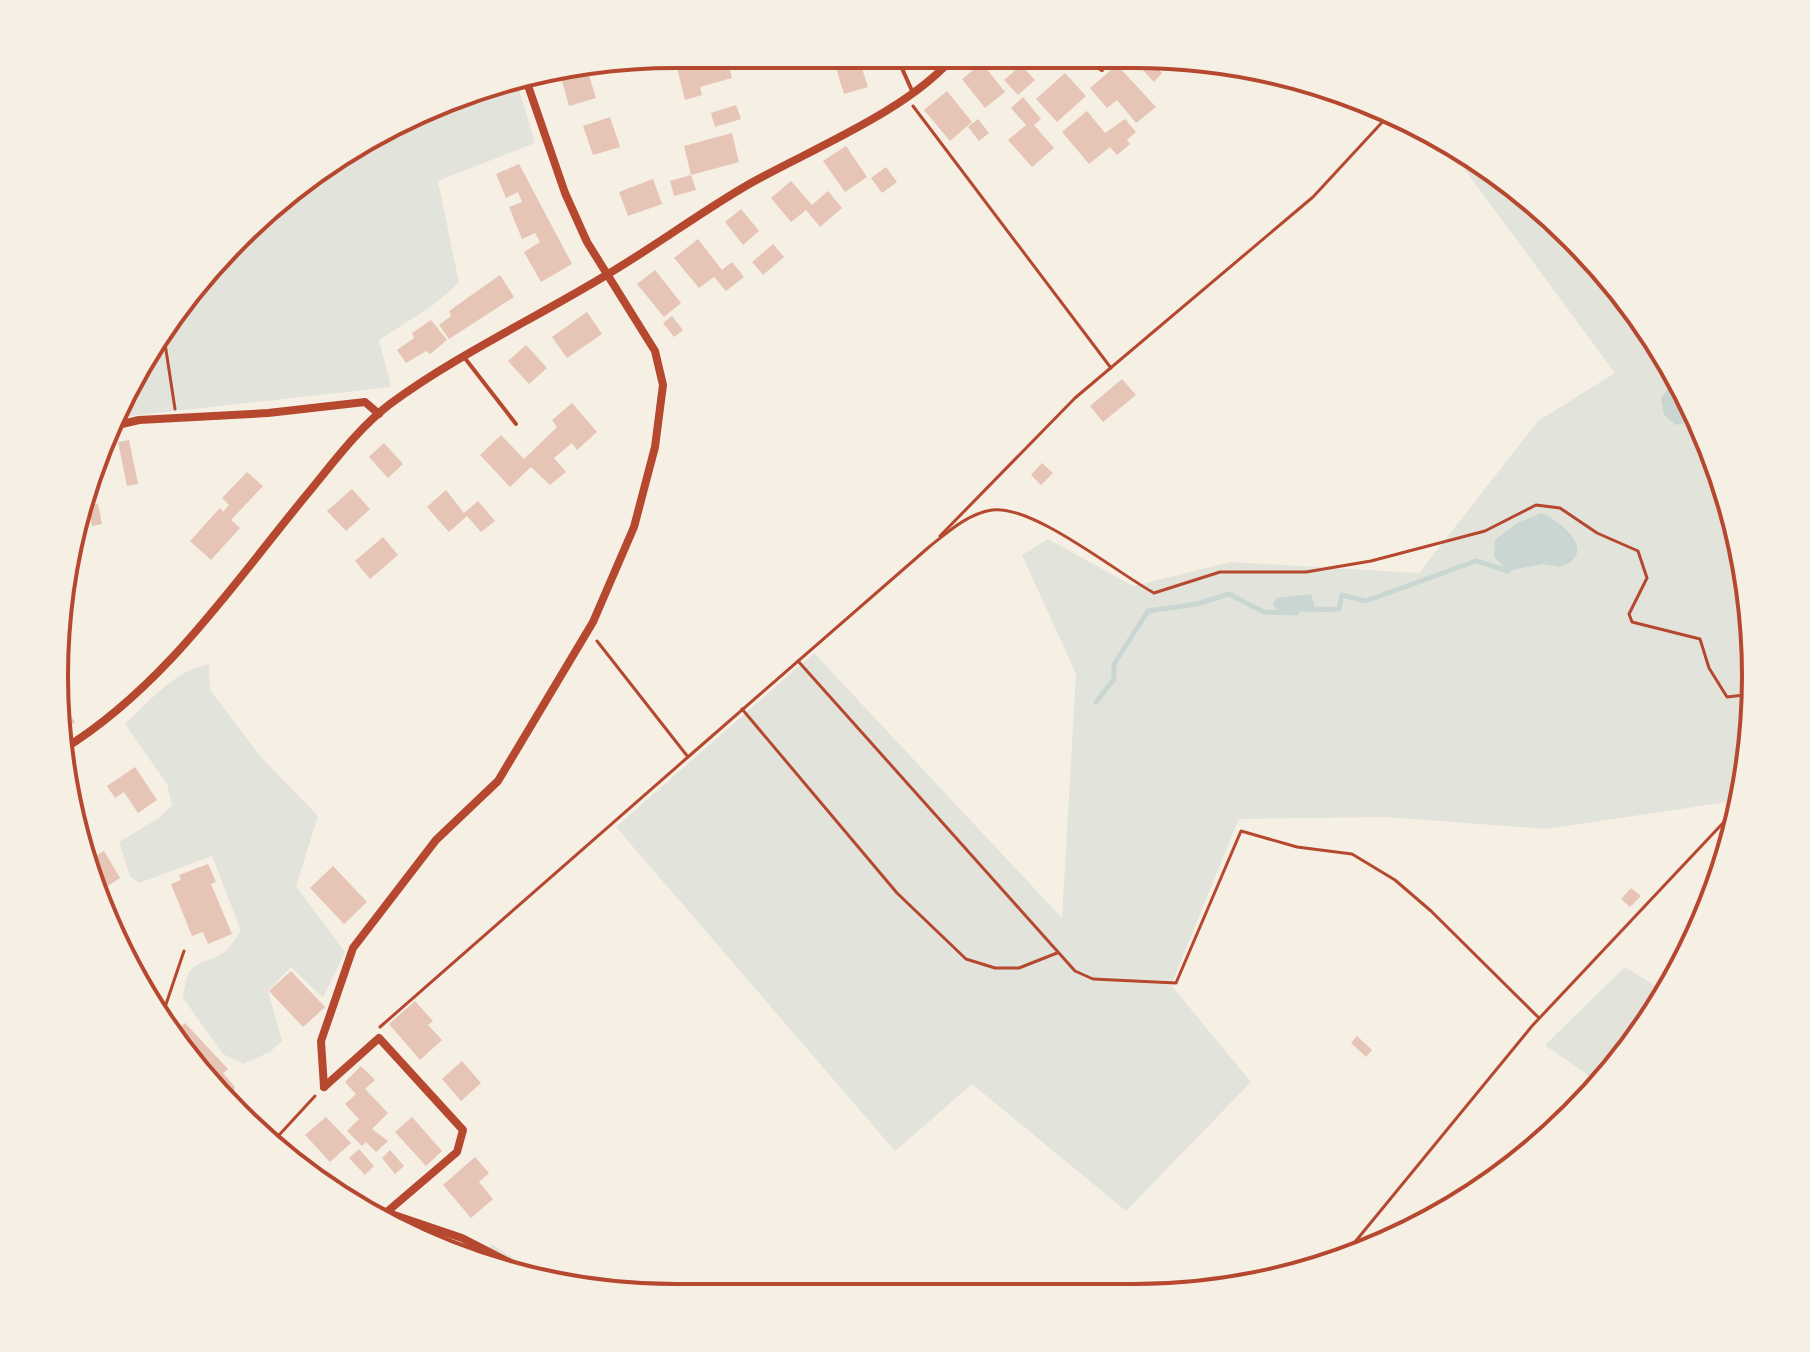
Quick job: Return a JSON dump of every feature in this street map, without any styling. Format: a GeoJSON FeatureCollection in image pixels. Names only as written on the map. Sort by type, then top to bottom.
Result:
{"type":"FeatureCollection","features":[{"type":"Feature","properties":{"kind":"street"},"geometry":{"type":"LineString","coordinates":[[72,743],[114,713],[175,655],[330,468],[388,405],[464,357],[608,275],[741,189],[911,96],[944,68]]}},
{"type":"Feature","properties":{"kind":"street"},"geometry":{"type":"LineString","coordinates":[[324,1087],[321,1041],[353,948],[436,840],[498,781],[587,629],[634,527],[655,447],[663,385],[655,351],[587,242],[565,193],[528,87]]}},
{"type":"Feature","properties":{"kind":"street"},"geometry":{"type":"LineString","coordinates":[[123,425],[176,416],[268,413],[365,402],[379,414]]}},
{"type":"Feature","properties":{"kind":"street"},"geometry":{"type":"LineString","coordinates":[[324,1087],[379,1038],[463,1130],[457,1152],[388,1211],[462,1238],[500,1258]]}},
{"type":"Feature","properties":{"kind":"lane"},"geometry":{"type":"LineString","coordinates":[[901,68],[911,96]]}},
{"type":"Feature","properties":{"kind":"lane"},"geometry":{"type":"LineString","coordinates":[[464,357],[516,424]]}},
{"type":"Feature","properties":{"kind":"path"},"geometry":{"type":"LineString","coordinates":[[911,96],[1111,368]]}},
{"type":"Feature","properties":{"kind":"path"},"geometry":{"type":"LineString","coordinates":[[929,547],[1075,398],[1313,197],[1383,121]]}},
{"type":"Feature","properties":{"kind":"path"},"geometry":{"type":"LineString","coordinates":[[165,346],[176,416]]}},
{"type":"Feature","properties":{"kind":"path"},"geometry":{"type":"LineString","coordinates":[[379,1038],[378,1029],[389,1019],[797,660],[966,518],[993,510],[1016,512],[1051,528],[1154,593],[1220,572],[1306,572],[1371,561],[1485,531],[1536,505],[1560,508],[1597,533],[1638,551],[1647,578],[1629,614],[1632,622],[1700,639],[1720,690],[1727,697],[1742,695]]}},
{"type":"Feature","properties":{"kind":"path"},"geometry":{"type":"LineString","coordinates":[[587,629],[688,757]]}},
{"type":"Feature","properties":{"kind":"path"},"geometry":{"type":"LineString","coordinates":[[797,660],[1075,971],[1093,979],[1176,983],[1241,831],[1297,847],[1352,854],[1395,880],[1431,911],[1539,1018]]}},
{"type":"Feature","properties":{"kind":"path"},"geometry":{"type":"LineString","coordinates":[[742,709],[897,893],[966,959],[995,968],[1019,968],[1057,953]]}},
{"type":"Feature","properties":{"kind":"path"},"geometry":{"type":"LineString","coordinates":[[1354,1243],[1539,1018],[1724,822]]}},
{"type":"Feature","properties":{"kind":"path"},"geometry":{"type":"LineString","coordinates":[[165,1006],[184,951]]}},
{"type":"Feature","properties":{"kind":"path"},"geometry":{"type":"LineString","coordinates":[[278,1136],[324,1087]]}},
{"type":"Feature","properties":{"kind":"shaded area"},"geometry":{"type":"Polygon","coordinates":[[[519,89],[535,143],[438,181],[459,283],[432,306],[379,340],[391,387],[127,416],[149,372],[194,306],[246,246],[275,219],[338,170],[372,149],[443,114],[519,89]]]}},
{"type":"Feature","properties":{"kind":"shaded area"},"geometry":{"type":"Polygon","coordinates":[[[1459,162],[1535,219],[1591,275],[1640,338],[1661,372],[1696,443],[1710,481],[1730,557],[1741,636],[1741,716],[1728,802],[1546,829],[1386,817],[1239,819],[1171,985],[1251,1082],[1126,1211],[972,1084],[895,1151],[616,827],[814,653],[1062,918],[1076,674],[1022,555],[1048,539],[1133,586],[1231,562],[1419,573],[1538,421],[1615,373],[1459,162]]]}},
{"type":"Feature","properties":{"kind":"shaded area"},"geometry":{"type":"Polygon","coordinates":[[[1669,388],[1686,421],[1676,425],[1664,415],[1661,398],[1669,388]]]}},
{"type":"Feature","properties":{"kind":"shaded area"},"geometry":{"type":"Polygon","coordinates":[[[1541,513],[1568,531],[1577,547],[1576,554],[1560,567],[1542,564],[1508,571],[1494,557],[1495,540],[1517,523],[1541,513]]]}},
{"type":"Feature","properties":{"kind":"shaded area"},"geometry":{"type":"Polygon","coordinates":[[[1311,594],[1316,610],[1279,614],[1273,604],[1276,598],[1311,594]]]}},
{"type":"Feature","properties":{"kind":"shaded area"},"geometry":{"type":"Polygon","coordinates":[[[209,664],[210,690],[261,757],[318,816],[296,886],[345,952],[323,998],[291,967],[268,991],[282,1041],[270,1052],[243,1064],[223,1054],[183,998],[192,968],[223,953],[241,931],[212,856],[139,883],[130,876],[119,842],[159,818],[172,805],[167,784],[125,724],[174,680],[209,664]]]}},
{"type":"Feature","properties":{"kind":"shaded area"},"geometry":{"type":"Polygon","coordinates":[[[1625,967],[1657,987],[1640,1014],[1591,1077],[1545,1045],[1625,967]]]}},
{"type":"Feature","properties":{"kind":"shaded area"},"geometry":{"type":"Polygon","coordinates":[[[492,1244],[522,1264],[519,1263],[484,1253],[492,1244]]]}},
{"type":"Feature","properties":{"kind":"building"},"geometry":{"type":"Polygon","coordinates":[[[677,68],[729,68],[732,78],[700,87],[702,95],[685,100],[677,68]]]}},
{"type":"Feature","properties":{"kind":"building"},"geometry":{"type":"Polygon","coordinates":[[[836,68],[862,68],[868,87],[844,94],[836,68]]]}},
{"type":"Feature","properties":{"kind":"building"},"geometry":{"type":"Polygon","coordinates":[[[976,68],[986,68],[1005,92],[985,108],[962,79],[976,68]]]}},
{"type":"Feature","properties":{"kind":"building"},"geometry":{"type":"Polygon","coordinates":[[[1018,68],[1024,68],[1035,80],[1018,95],[1004,80],[1018,68]]]}},
{"type":"Feature","properties":{"kind":"building"},"geometry":{"type":"Polygon","coordinates":[[[1113,68],[1120,68],[1156,107],[1136,123],[1117,100],[1107,108],[1090,88],[1113,68]]]}},
{"type":"Feature","properties":{"kind":"building"},"geometry":{"type":"Polygon","coordinates":[[[1141,68],[1158,69],[1162,73],[1154,82],[1141,68]]]}},
{"type":"Feature","properties":{"kind":"building"},"geometry":{"type":"Polygon","coordinates":[[[1065,73],[1086,96],[1057,122],[1036,99],[1065,73]]]}},
{"type":"Feature","properties":{"kind":"building"},"geometry":{"type":"Polygon","coordinates":[[[589,74],[596,98],[569,106],[562,79],[589,74]]]}},
{"type":"Feature","properties":{"kind":"building"},"geometry":{"type":"Polygon","coordinates":[[[947,91],[972,122],[950,141],[924,110],[947,91]]]}},
{"type":"Feature","properties":{"kind":"building"},"geometry":{"type":"Polygon","coordinates":[[[1023,97],[1041,119],[1034,125],[1054,148],[1032,167],[1008,140],[1026,125],[1011,108],[1023,97]]]}},
{"type":"Feature","properties":{"kind":"building"},"geometry":{"type":"Polygon","coordinates":[[[736,105],[741,119],[715,127],[711,113],[736,105]]]}},
{"type":"Feature","properties":{"kind":"building"},"geometry":{"type":"Polygon","coordinates":[[[1087,111],[1105,133],[1125,119],[1136,132],[1127,140],[1130,144],[1117,155],[1110,147],[1089,164],[1062,132],[1087,111]]]}},
{"type":"Feature","properties":{"kind":"building"},"geometry":{"type":"Polygon","coordinates":[[[610,117],[620,147],[593,155],[583,126],[610,117]]]}},
{"type":"Feature","properties":{"kind":"building"},"geometry":{"type":"Polygon","coordinates":[[[978,119],[989,133],[979,141],[968,127],[978,119]]]}},
{"type":"Feature","properties":{"kind":"building"},"geometry":{"type":"Polygon","coordinates":[[[732,133],[739,162],[691,175],[684,146],[732,133]]]}},
{"type":"Feature","properties":{"kind":"building"},"geometry":{"type":"Polygon","coordinates":[[[846,146],[867,177],[845,192],[823,161],[846,146]]]}},
{"type":"Feature","properties":{"kind":"building"},"geometry":{"type":"Polygon","coordinates":[[[519,164],[572,264],[541,282],[524,252],[540,242],[535,233],[522,239],[509,207],[522,202],[518,192],[506,198],[496,174],[519,164]]]}},
{"type":"Feature","properties":{"kind":"building"},"geometry":{"type":"Polygon","coordinates":[[[886,167],[897,182],[882,193],[871,178],[886,167]]]}},
{"type":"Feature","properties":{"kind":"building"},"geometry":{"type":"Polygon","coordinates":[[[691,175],[696,190],[674,196],[670,181],[691,175]]]}},
{"type":"Feature","properties":{"kind":"building"},"geometry":{"type":"Polygon","coordinates":[[[653,179],[662,204],[628,216],[619,192],[653,179]]]}},
{"type":"Feature","properties":{"kind":"building"},"geometry":{"type":"Polygon","coordinates":[[[791,181],[812,205],[828,191],[842,208],[820,227],[806,210],[791,222],[771,198],[791,181]]]}},
{"type":"Feature","properties":{"kind":"building"},"geometry":{"type":"Polygon","coordinates":[[[741,209],[759,231],[743,245],[725,222],[741,209]]]}},
{"type":"Feature","properties":{"kind":"building"},"geometry":{"type":"Polygon","coordinates":[[[698,239],[722,270],[732,262],[744,277],[726,291],[714,277],[699,288],[674,258],[698,239]]]}},
{"type":"Feature","properties":{"kind":"building"},"geometry":{"type":"Polygon","coordinates":[[[773,244],[784,257],[763,275],[752,262],[773,244]]]}},
{"type":"Feature","properties":{"kind":"building"},"geometry":{"type":"Polygon","coordinates":[[[655,270],[681,303],[664,317],[637,284],[655,270]]]}},
{"type":"Feature","properties":{"kind":"building"},"geometry":{"type":"Polygon","coordinates":[[[500,275],[514,297],[449,339],[439,325],[451,316],[449,311],[500,275]]]}},
{"type":"Feature","properties":{"kind":"building"},"geometry":{"type":"Polygon","coordinates":[[[587,312],[602,334],[567,358],[552,337],[587,312]]]}},
{"type":"Feature","properties":{"kind":"building"},"geometry":{"type":"Polygon","coordinates":[[[672,316],[683,330],[674,337],[663,323],[672,316]]]}},
{"type":"Feature","properties":{"kind":"building"},"geometry":{"type":"Polygon","coordinates":[[[431,320],[447,340],[430,354],[426,351],[406,363],[397,350],[414,338],[412,333],[431,320]]]}},
{"type":"Feature","properties":{"kind":"building"},"geometry":{"type":"Polygon","coordinates":[[[526,345],[547,368],[529,384],[508,361],[526,345]]]}},
{"type":"Feature","properties":{"kind":"building"},"geometry":{"type":"Polygon","coordinates":[[[1122,379],[1136,395],[1103,422],[1090,406],[1122,379]]]}},
{"type":"Feature","properties":{"kind":"building"},"geometry":{"type":"Polygon","coordinates":[[[572,403],[597,432],[577,450],[572,443],[554,458],[566,472],[550,485],[531,467],[510,487],[480,455],[501,435],[524,459],[557,427],[552,420],[572,403]]]}},
{"type":"Feature","properties":{"kind":"building"},"geometry":{"type":"Polygon","coordinates":[[[129,440],[138,484],[127,486],[118,442],[129,440]]]}},
{"type":"Feature","properties":{"kind":"building"},"geometry":{"type":"Polygon","coordinates":[[[384,443],[403,464],[388,478],[369,457],[384,443]]]}},
{"type":"Feature","properties":{"kind":"building"},"geometry":{"type":"Polygon","coordinates":[[[1042,463],[1053,473],[1041,485],[1031,475],[1042,463]]]}},
{"type":"Feature","properties":{"kind":"building"},"geometry":{"type":"Polygon","coordinates":[[[247,472],[263,486],[231,520],[240,528],[211,560],[190,541],[220,508],[223,512],[229,505],[222,498],[247,472]]]}},
{"type":"Feature","properties":{"kind":"building"},"geometry":{"type":"Polygon","coordinates":[[[352,489],[370,509],[346,531],[327,511],[352,489]]]}},
{"type":"Feature","properties":{"kind":"building"},"geometry":{"type":"Polygon","coordinates":[[[446,490],[464,513],[478,501],[495,521],[481,532],[467,516],[449,532],[427,507],[446,490]]]}},
{"type":"Feature","properties":{"kind":"building"},"geometry":{"type":"Polygon","coordinates":[[[98,504],[102,524],[92,526],[90,516],[93,505],[98,504]]]}},
{"type":"Feature","properties":{"kind":"building"},"geometry":{"type":"Polygon","coordinates":[[[383,537],[398,555],[370,579],[355,561],[383,537]]]}},
{"type":"Feature","properties":{"kind":"building"},"geometry":{"type":"Polygon","coordinates":[[[135,767],[157,800],[138,813],[124,792],[115,798],[107,786],[135,767]]]}},
{"type":"Feature","properties":{"kind":"building"},"geometry":{"type":"Polygon","coordinates":[[[104,851],[120,878],[106,887],[96,856],[104,851]]]}},
{"type":"Feature","properties":{"kind":"building"},"geometry":{"type":"Polygon","coordinates":[[[208,864],[216,882],[211,884],[232,934],[208,944],[203,932],[192,936],[171,884],[181,880],[179,875],[208,864]]]}},
{"type":"Feature","properties":{"kind":"building"},"geometry":{"type":"Polygon","coordinates":[[[333,866],[367,902],[344,924],[310,888],[333,866]]]}},
{"type":"Feature","properties":{"kind":"building"},"geometry":{"type":"Polygon","coordinates":[[[1631,888],[1641,896],[1630,907],[1621,899],[1631,888]]]}},
{"type":"Feature","properties":{"kind":"building"},"geometry":{"type":"Polygon","coordinates":[[[291,971],[325,1007],[303,1027],[269,991],[291,971]]]}},
{"type":"Feature","properties":{"kind":"building"},"geometry":{"type":"Polygon","coordinates":[[[415,1001],[433,1021],[428,1025],[442,1040],[420,1060],[389,1024],[415,1001]]]}},
{"type":"Feature","properties":{"kind":"building"},"geometry":{"type":"Polygon","coordinates":[[[185,1023],[228,1069],[223,1073],[235,1087],[233,1092],[219,1077],[180,1028],[185,1023]]]}},
{"type":"Feature","properties":{"kind":"building"},"geometry":{"type":"Polygon","coordinates":[[[1357,1036],[1372,1050],[1366,1057],[1351,1043],[1357,1036]]]}},
{"type":"Feature","properties":{"kind":"building"},"geometry":{"type":"Polygon","coordinates":[[[462,1061],[481,1083],[461,1101],[442,1079],[462,1061]]]}},
{"type":"Feature","properties":{"kind":"building"},"geometry":{"type":"Polygon","coordinates":[[[361,1066],[375,1080],[365,1089],[388,1113],[372,1129],[388,1141],[376,1152],[366,1142],[362,1146],[347,1131],[359,1119],[345,1104],[356,1094],[345,1082],[361,1066]]]}},
{"type":"Feature","properties":{"kind":"building"},"geometry":{"type":"Polygon","coordinates":[[[326,1117],[351,1143],[330,1162],[305,1135],[326,1117]]]}},
{"type":"Feature","properties":{"kind":"building"},"geometry":{"type":"Polygon","coordinates":[[[412,1117],[442,1151],[426,1166],[395,1132],[412,1117]]]}},
{"type":"Feature","properties":{"kind":"building"},"geometry":{"type":"Polygon","coordinates":[[[359,1149],[374,1166],[365,1175],[349,1158],[359,1149]]]}},
{"type":"Feature","properties":{"kind":"building"},"geometry":{"type":"Polygon","coordinates":[[[390,1150],[404,1166],[395,1174],[382,1158],[390,1150]]]}},
{"type":"Feature","properties":{"kind":"building"},"geometry":{"type":"Polygon","coordinates":[[[475,1157],[489,1173],[479,1182],[493,1199],[471,1218],[443,1185],[475,1157]]]}},
{"type":"Feature","properties":{"kind":"waterway"},"geometry":{"type":"LineString","coordinates":[[1307,610],[1339,609],[1342,595],[1366,601],[1476,561],[1508,571]]}},
{"type":"Feature","properties":{"kind":"waterway"},"geometry":{"type":"LineString","coordinates":[[1096,702],[1114,679],[1114,664],[1148,611],[1197,604],[1229,594],[1264,612],[1297,613]]}}]}
